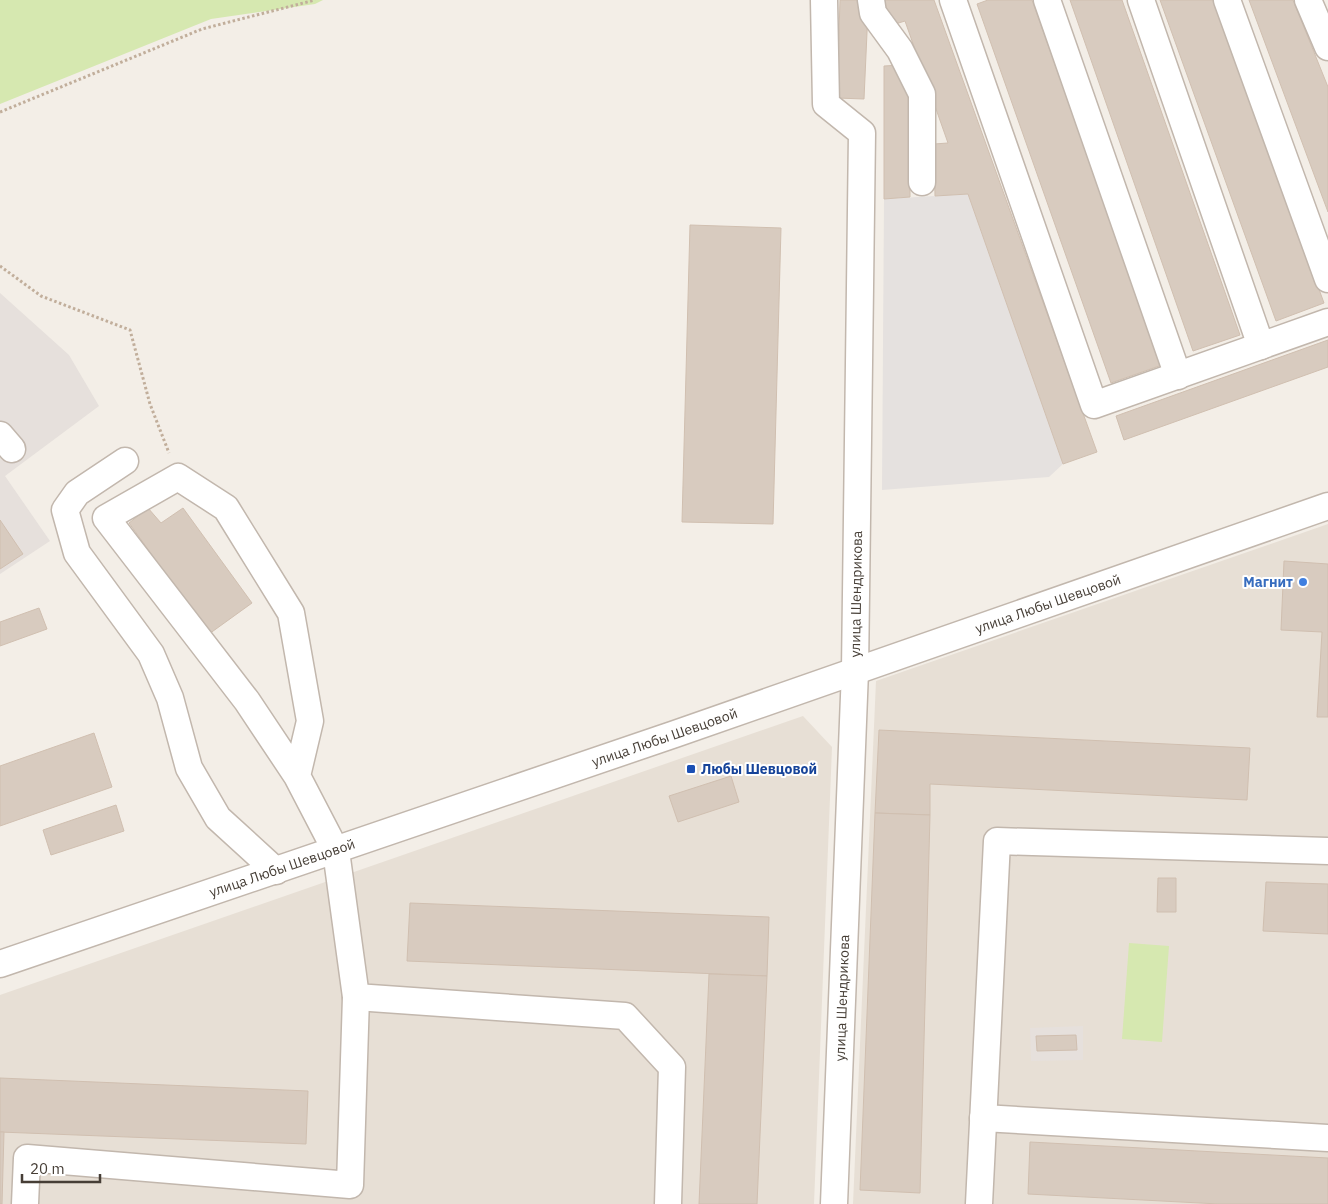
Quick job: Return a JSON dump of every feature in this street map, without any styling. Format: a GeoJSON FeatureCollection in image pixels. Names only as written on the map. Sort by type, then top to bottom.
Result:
{"type":"FeatureCollection","features":[{"type":"Feature","properties":{"kind":"street","name":"улица Шендрикова"},"geometry":{"type":"LineString","coordinates":[[824,0],[826,104],[862,133],[855,671],[834,1204]]}},
{"type":"Feature","properties":{"kind":"street"},"geometry":{"type":"LineString","coordinates":[[871,0],[872,13],[900,50],[922,94],[922,182]]}},
{"type":"Feature","properties":{"kind":"street"},"geometry":{"type":"LineString","coordinates":[[953,0],[1094,405],[1328,322]]}},
{"type":"Feature","properties":{"kind":"street"},"geometry":{"type":"LineString","coordinates":[[1047,0],[1178,376]]}},
{"type":"Feature","properties":{"kind":"street"},"geometry":{"type":"LineString","coordinates":[[1141,0],[1261,346]]}},
{"type":"Feature","properties":{"kind":"street"},"geometry":{"type":"LineString","coordinates":[[1227,0],[1328,279]]}},
{"type":"Feature","properties":{"kind":"street"},"geometry":{"type":"LineString","coordinates":[[1308,0],[1328,47]]}},
{"type":"Feature","properties":{"kind":"street"},"geometry":{"type":"LineString","coordinates":[[125,461],[77,493],[65,510],[77,553],[151,654],[170,698],[189,768],[218,818],[276,871]]}},
{"type":"Feature","properties":{"kind":"street"},"geometry":{"type":"LineString","coordinates":[[25,1204],[27,1158],[350,1185],[356,998],[336,851],[297,776],[247,701],[106,518],[178,477],[226,508],[291,613],[310,721],[297,776]]}},
{"type":"Feature","properties":{"kind":"street","name":"улица Любы Шевцовой"},"geometry":{"type":"LineString","coordinates":[[0,964],[336,851],[1328,506]]}},
{"type":"Feature","properties":{"kind":"street"},"geometry":{"type":"LineString","coordinates":[[979,1204],[997,841],[1328,851]]}},
{"type":"Feature","properties":{"kind":"street"},"geometry":{"type":"LineString","coordinates":[[356,998],[626,1016],[672,1066],[668,1204]]}},
{"type":"Feature","properties":{"kind":"street"},"geometry":{"type":"LineString","coordinates":[[983,1118],[1328,1138]]}},
{"type":"Feature","properties":{"kind":"path"},"geometry":{"type":"LineString","coordinates":[[0,112],[202,29],[315,0]]}},
{"type":"Feature","properties":{"kind":"path"},"geometry":{"type":"LineString","coordinates":[[0,266],[41,296],[130,330],[150,404],[178,477]]}},
{"type":"Feature","properties":{"kind":"shaded area"},"geometry":{"type":"Polygon","coordinates":[[[968,194],[1063,464],[1049,477],[882,490],[884,199],[968,194]]]}},
{"type":"Feature","properties":{"kind":"shaded area"},"geometry":{"type":"Polygon","coordinates":[[[0,293],[69,355],[99,406],[5,476],[50,541],[0,574],[0,293]]]}},
{"type":"Feature","properties":{"kind":"shaded area"},"geometry":{"type":"Polygon","coordinates":[[[1328,524],[1328,1204],[853,1204],[876,681],[1328,524]]]}},
{"type":"Feature","properties":{"kind":"shaded area"},"geometry":{"type":"Polygon","coordinates":[[[803,716],[832,747],[814,1204],[0,1204],[0,995],[803,716]]]}},
{"type":"Feature","properties":{"kind":"shaded area"},"geometry":{"type":"Polygon","coordinates":[[[1083,1026],[1083,1060],[1031,1061],[1030,1028],[1083,1026]]]}},
{"type":"Feature","properties":{"kind":"green space"},"geometry":{"type":"Polygon","coordinates":[[[0,0],[323,0],[315,4],[211,19],[0,104],[0,0]]]}},
{"type":"Feature","properties":{"kind":"green space"},"geometry":{"type":"Polygon","coordinates":[[[1129,943],[1169,946],[1162,1042],[1122,1039],[1129,943]]]}},
{"type":"Feature","properties":{"kind":"building"},"geometry":{"type":"Polygon","coordinates":[[[840,0],[866,0],[868,10],[864,99],[837,98],[840,0]]]}},
{"type":"Feature","properties":{"kind":"building"},"geometry":{"type":"Polygon","coordinates":[[[882,0],[934,0],[1097,452],[1063,464],[968,194],[935,196],[934,144],[948,143],[905,21],[892,25],[882,0]]]}},
{"type":"Feature","properties":{"kind":"building"},"geometry":{"type":"Polygon","coordinates":[[[988,0],[1032,0],[1162,365],[1111,383],[977,4],[988,0]]]}},
{"type":"Feature","properties":{"kind":"building"},"geometry":{"type":"Polygon","coordinates":[[[1070,0],[1122,0],[1240,335],[1193,351],[1070,0]]]}},
{"type":"Feature","properties":{"kind":"building"},"geometry":{"type":"Polygon","coordinates":[[[1160,0],[1214,0],[1324,303],[1276,321],[1160,0]]]}},
{"type":"Feature","properties":{"kind":"building"},"geometry":{"type":"Polygon","coordinates":[[[1249,0],[1293,0],[1328,87],[1328,212],[1249,0]]]}},
{"type":"Feature","properties":{"kind":"building"},"geometry":{"type":"Polygon","coordinates":[[[901,65],[910,91],[910,197],[884,199],[884,66],[901,65]]]}},
{"type":"Feature","properties":{"kind":"building"},"geometry":{"type":"Polygon","coordinates":[[[690,225],[781,228],[773,524],[682,522],[690,225]]]}},
{"type":"Feature","properties":{"kind":"building"},"geometry":{"type":"Polygon","coordinates":[[[1328,340],[1328,367],[1124,440],[1116,416],[1328,340]]]}},
{"type":"Feature","properties":{"kind":"building"},"geometry":{"type":"Polygon","coordinates":[[[148,508],[161,523],[183,508],[252,603],[209,634],[129,523],[148,508]]]}},
{"type":"Feature","properties":{"kind":"building"},"geometry":{"type":"Polygon","coordinates":[[[0,520],[23,554],[0,569],[0,520]]]}},
{"type":"Feature","properties":{"kind":"building"},"geometry":{"type":"Polygon","coordinates":[[[1284,561],[1328,564],[1328,717],[1317,717],[1322,632],[1281,630],[1284,561]]]}},
{"type":"Feature","properties":{"kind":"building"},"geometry":{"type":"Polygon","coordinates":[[[39,608],[47,629],[0,646],[0,622],[39,608]]]}},
{"type":"Feature","properties":{"kind":"building"},"geometry":{"type":"Polygon","coordinates":[[[879,730],[1250,748],[1247,800],[930,784],[930,815],[875,813],[879,730]]]}},
{"type":"Feature","properties":{"kind":"building"},"geometry":{"type":"Polygon","coordinates":[[[94,733],[112,787],[0,826],[0,766],[94,733]]]}},
{"type":"Feature","properties":{"kind":"building"},"geometry":{"type":"Polygon","coordinates":[[[731,776],[739,802],[678,822],[669,796],[731,776]]]}},
{"type":"Feature","properties":{"kind":"building"},"geometry":{"type":"Polygon","coordinates":[[[116,805],[124,831],[51,855],[43,830],[116,805]]]}},
{"type":"Feature","properties":{"kind":"building"},"geometry":{"type":"Polygon","coordinates":[[[875,813],[930,815],[920,1193],[860,1190],[875,813]]]}},
{"type":"Feature","properties":{"kind":"building"},"geometry":{"type":"Polygon","coordinates":[[[1158,878],[1176,878],[1176,912],[1157,912],[1158,878]]]}},
{"type":"Feature","properties":{"kind":"building"},"geometry":{"type":"Polygon","coordinates":[[[1266,882],[1328,884],[1328,934],[1263,931],[1266,882]]]}},
{"type":"Feature","properties":{"kind":"building"},"geometry":{"type":"Polygon","coordinates":[[[410,903],[769,917],[767,976],[407,961],[410,903]]]}},
{"type":"Feature","properties":{"kind":"building"},"geometry":{"type":"Polygon","coordinates":[[[709,974],[767,976],[757,1204],[699,1204],[709,974]]]}},
{"type":"Feature","properties":{"kind":"building"},"geometry":{"type":"Polygon","coordinates":[[[1076,1035],[1077,1050],[1037,1051],[1036,1036],[1076,1035]]]}},
{"type":"Feature","properties":{"kind":"building"},"geometry":{"type":"Polygon","coordinates":[[[0,1078],[308,1091],[306,1144],[0,1132],[0,1078]]]}},
{"type":"Feature","properties":{"kind":"building"},"geometry":{"type":"Polygon","coordinates":[[[0,1132],[4,1132],[2,1204],[0,1204],[0,1132]]]}},
{"type":"Feature","properties":{"kind":"building"},"geometry":{"type":"Polygon","coordinates":[[[1030,1142],[1328,1158],[1328,1204],[1219,1204],[1028,1194],[1030,1142]]]}},
{"type":"Feature","properties":{"kind":"place","name":"Магнит"},"geometry":{"type":"Point","coordinates":[1303,582]}},
{"type":"Feature","properties":{"kind":"place","name":"Любы Шевцовой"},"geometry":{"type":"Point","coordinates":[691,769]}}]}
